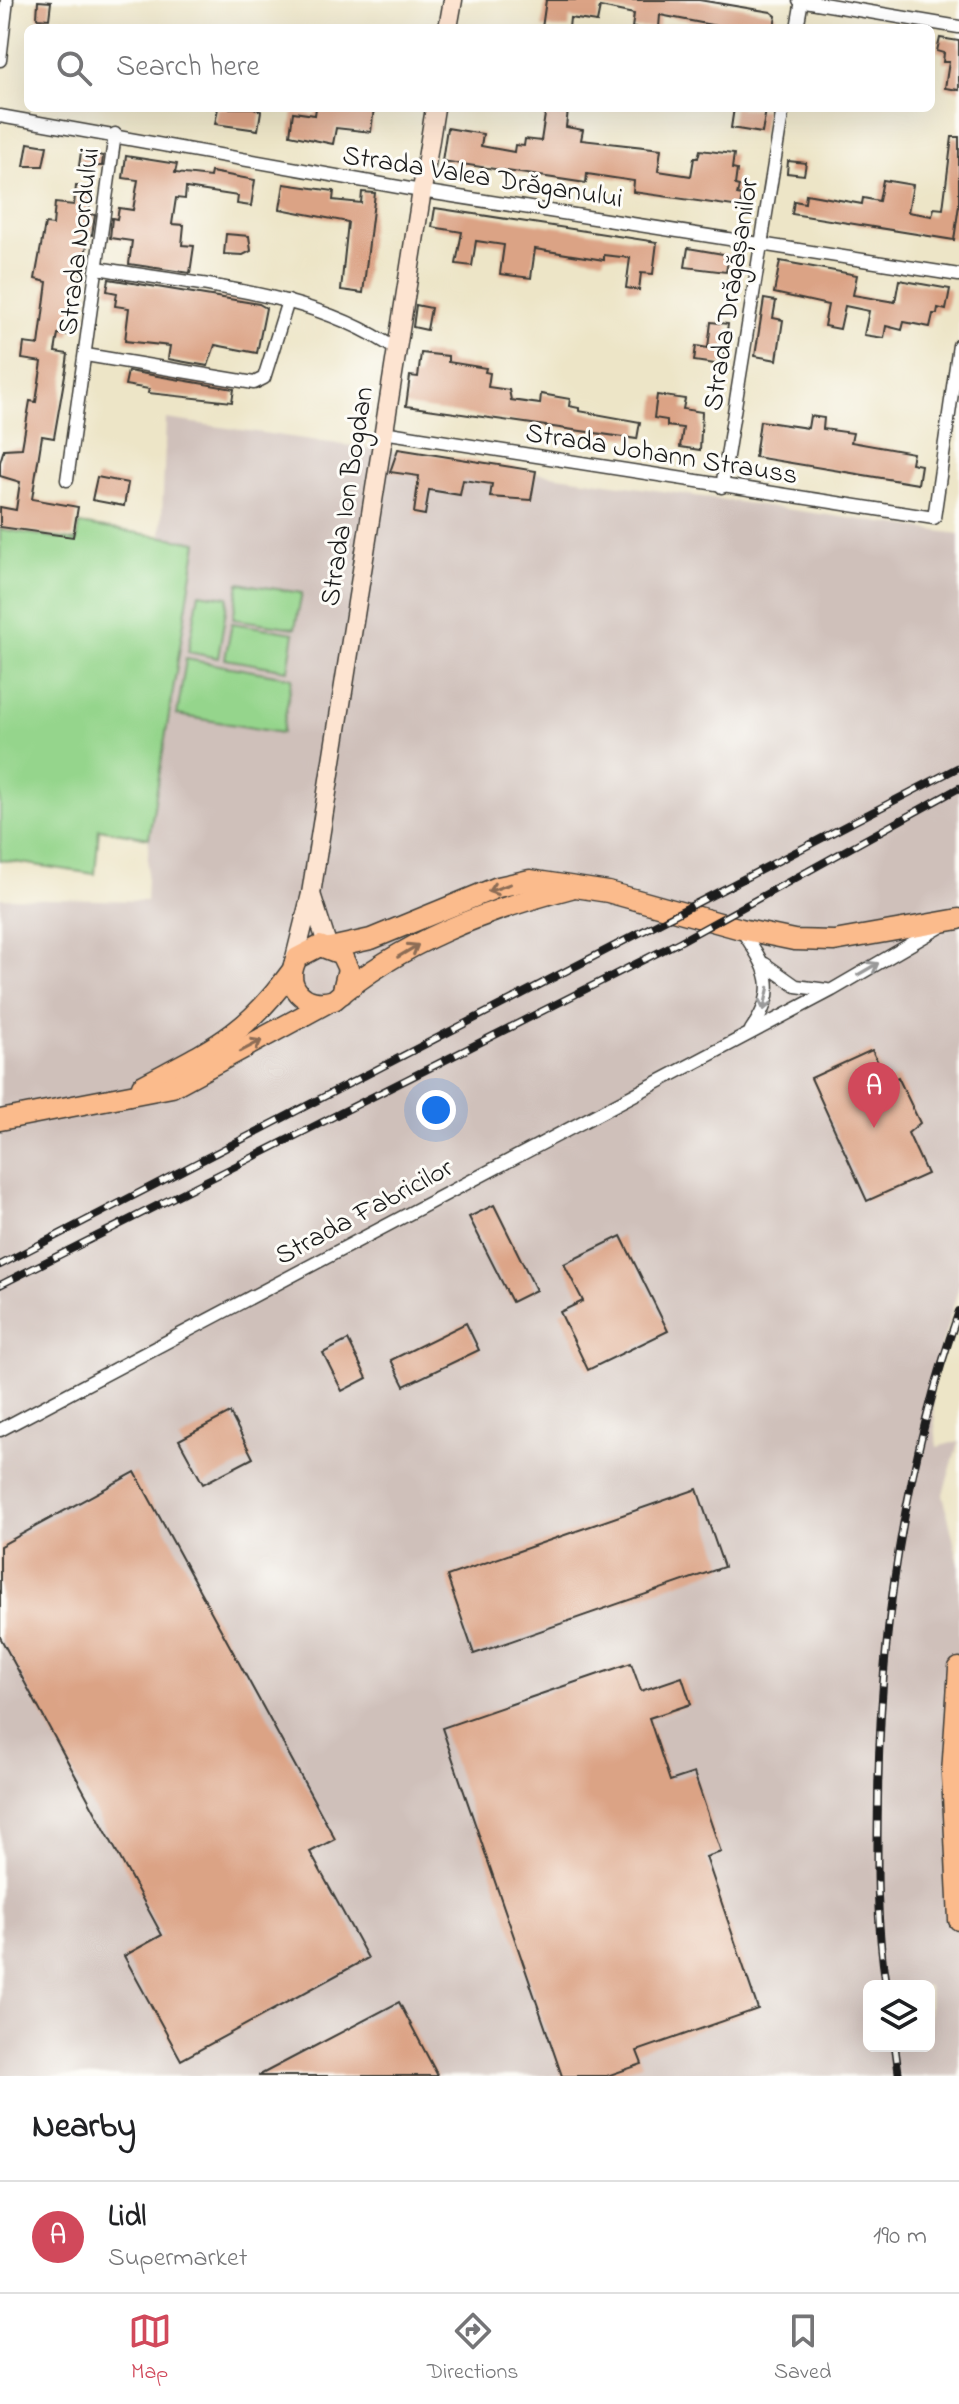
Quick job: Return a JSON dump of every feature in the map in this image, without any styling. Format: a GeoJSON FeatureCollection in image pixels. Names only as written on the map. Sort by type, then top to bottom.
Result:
{"type":"FeatureCollection","features":[{"type":"Feature","properties":{"kind":"main road"},"geometry":{"type":"LineString","coordinates":[[449,24],[453,0]]}},
{"type":"Feature","properties":{"kind":"main road","name":"Strada Ion Bogdan"},"geometry":{"type":"LineString","coordinates":[[292,969],[311,894],[434,112]]}},
{"type":"Feature","properties":{"kind":"main road"},"geometry":{"type":"LineString","coordinates":[[128,1094],[239,1032],[267,1005],[303,952],[371,939],[517,882],[546,881],[608,892],[741,929],[794,940],[834,941],[955,920]]}},
{"type":"Feature","properties":{"kind":"main road"},"geometry":{"type":"LineString","coordinates":[[0,1120],[162,1090],[191,1078],[333,999],[411,949],[462,923],[575,887]]}},
{"type":"Feature","properties":{"kind":"main road","name":"Strada Ion Bogdan"},"geometry":{"type":"LineString","coordinates":[[311,894],[329,947]]}},
{"type":"Feature","properties":{"kind":"main road"},"geometry":{"type":"LineString","coordinates":[[329,947],[341,954],[348,969],[333,999]]}},
{"type":"Feature","properties":{"kind":"main road"},"geometry":{"type":"LineString","coordinates":[[292,969],[298,994],[306,1000],[333,999]]}},
{"type":"Feature","properties":{"kind":"main road"},"geometry":{"type":"LineString","coordinates":[[959,1668],[952,1774],[959,1920]]}},
{"type":"Feature","properties":{"kind":"street"},"geometry":{"type":"LineString","coordinates":[[0,60],[7,0]]}},
{"type":"Feature","properties":{"kind":"street"},"geometry":{"type":"LineString","coordinates":[[798,24],[801,0],[959,27]]}},
{"type":"Feature","properties":{"kind":"street","name":"Strada Drăgășanilor"},"geometry":{"type":"LineString","coordinates":[[722,487],[782,112]]}},
{"type":"Feature","properties":{"kind":"street","name":"Strada Valea Drăganului"},"geometry":{"type":"LineString","coordinates":[[0,116],[115,134],[421,191],[959,275]]}},
{"type":"Feature","properties":{"kind":"street","name":"Strada Nordului"},"geometry":{"type":"LineString","coordinates":[[67,480],[115,134]]}},
{"type":"Feature","properties":{"kind":"street"},"geometry":{"type":"LineString","coordinates":[[98,268],[288,301],[332,314],[369,331],[397,350]]}},
{"type":"Feature","properties":{"kind":"street"},"geometry":{"type":"LineString","coordinates":[[86,355],[254,383],[264,378],[288,301]]}},
{"type":"Feature","properties":{"kind":"street","name":"Strada Johann Strauss"},"geometry":{"type":"LineString","coordinates":[[383,432],[934,518],[959,345]]}},
{"type":"Feature","properties":{"kind":"street","name":"Strada Fabricilor"},"geometry":{"type":"LineString","coordinates":[[0,1430],[832,990],[955,920]]}},
{"type":"Feature","properties":{"kind":"street"},"geometry":{"type":"LineString","coordinates":[[741,929],[763,962],[770,990],[760,1017],[749,1032]]}},
{"type":"Feature","properties":{"kind":"street"},"geometry":{"type":"LineString","coordinates":[[763,962],[796,986],[832,990]]}},
{"type":"Feature","properties":{"kind":"shaded area"},"geometry":{"type":"Polygon","coordinates":[[[166,419],[959,534],[959,1286],[931,1383],[937,1447],[959,1441],[943,1494],[959,1564],[959,2076],[0,2076],[0,898],[146,901],[166,419]]]}},
{"type":"Feature","properties":{"kind":"green space"},"geometry":{"type":"Polygon","coordinates":[[[79,524],[197,542],[149,838],[99,829],[95,874],[0,860],[0,529],[77,541],[79,524]]]}},
{"type":"Feature","properties":{"kind":"green space"},"geometry":{"type":"Polygon","coordinates":[[[239,583],[302,593],[295,628],[233,619],[239,583]]]}},
{"type":"Feature","properties":{"kind":"green space"},"geometry":{"type":"Polygon","coordinates":[[[199,593],[228,597],[218,658],[188,652],[199,593]]]}},
{"type":"Feature","properties":{"kind":"green space"},"geometry":{"type":"Polygon","coordinates":[[[232,623],[294,633],[288,670],[225,659],[232,623]]]}},
{"type":"Feature","properties":{"kind":"green space"},"geometry":{"type":"Polygon","coordinates":[[[186,659],[292,678],[282,733],[177,715],[186,659]]]}},
{"type":"Feature","properties":{"kind":"building"},"geometry":{"type":"Polygon","coordinates":[[[546,0],[699,0],[771,12],[776,16],[775,24],[706,24],[660,15],[659,24],[633,24],[634,14],[600,7],[597,22],[570,18],[569,24],[543,24],[546,0]]]}},
{"type":"Feature","properties":{"kind":"building"},"geometry":{"type":"Polygon","coordinates":[[[38,1],[51,2],[49,19],[37,18],[38,1]]]}},
{"type":"Feature","properties":{"kind":"building"},"geometry":{"type":"Polygon","coordinates":[[[940,38],[959,41],[959,90],[945,88],[949,62],[943,62],[944,53],[937,51],[940,38]]]}},
{"type":"Feature","properties":{"kind":"building"},"geometry":{"type":"Polygon","coordinates":[[[217,112],[261,112],[258,130],[215,124],[217,112]]]}},
{"type":"Feature","properties":{"kind":"building"},"geometry":{"type":"Polygon","coordinates":[[[293,112],[315,115],[315,112],[374,112],[371,132],[336,128],[333,144],[290,135],[293,112]]]}},
{"type":"Feature","properties":{"kind":"building"},"geometry":{"type":"Polygon","coordinates":[[[545,112],[568,112],[566,127],[583,130],[581,140],[661,149],[658,171],[691,176],[694,158],[698,158],[700,150],[734,154],[732,169],[737,170],[735,185],[739,186],[737,195],[742,196],[740,207],[633,192],[634,181],[587,174],[586,183],[442,161],[447,128],[483,134],[481,146],[514,152],[515,145],[524,146],[525,139],[541,141],[545,112]]]}},
{"type":"Feature","properties":{"kind":"building"},"geometry":{"type":"Polygon","coordinates":[[[733,112],[766,112],[762,133],[731,128],[733,112]]]}},
{"type":"Feature","properties":{"kind":"building"},"geometry":{"type":"Polygon","coordinates":[[[952,137],[959,137],[959,205],[954,240],[792,214],[794,201],[805,203],[806,194],[862,204],[863,198],[879,201],[883,180],[913,185],[908,212],[932,216],[934,208],[943,209],[952,137]]]}},
{"type":"Feature","properties":{"kind":"building"},"geometry":{"type":"Polygon","coordinates":[[[28,143],[47,146],[43,166],[24,166],[28,143]]]}},
{"type":"Feature","properties":{"kind":"building"},"geometry":{"type":"Polygon","coordinates":[[[81,152],[103,156],[102,166],[79,166],[81,152]]]}},
{"type":"Feature","properties":{"kind":"building"},"geometry":{"type":"Polygon","coordinates":[[[126,156],[177,164],[175,173],[210,177],[211,172],[255,180],[251,206],[237,204],[238,196],[186,188],[185,199],[176,198],[172,224],[184,225],[182,245],[194,246],[190,273],[129,264],[132,241],[110,238],[112,218],[117,219],[119,208],[133,210],[138,180],[123,178],[126,156]]]}},
{"type":"Feature","properties":{"kind":"building"},"geometry":{"type":"Polygon","coordinates":[[[788,161],[806,163],[804,175],[787,173],[788,161]]]}},
{"type":"Feature","properties":{"kind":"building"},"geometry":{"type":"Polygon","coordinates":[[[284,184],[334,191],[333,200],[361,203],[362,192],[375,193],[363,293],[341,290],[348,222],[280,209],[284,184]]]}},
{"type":"Feature","properties":{"kind":"building"},"geometry":{"type":"Polygon","coordinates":[[[76,186],[92,188],[89,214],[95,215],[70,335],[58,334],[55,352],[68,354],[66,369],[54,438],[42,436],[32,499],[78,507],[73,537],[0,527],[0,507],[16,510],[20,482],[0,476],[0,462],[4,449],[22,448],[30,401],[36,402],[42,362],[22,359],[24,343],[39,345],[47,282],[35,279],[45,224],[53,225],[55,203],[74,205],[76,186]]]}},
{"type":"Feature","properties":{"kind":"building"},"geometry":{"type":"Polygon","coordinates":[[[435,208],[657,242],[653,274],[641,273],[639,290],[626,288],[630,258],[604,255],[604,260],[535,249],[531,278],[500,274],[504,245],[476,241],[472,266],[456,264],[462,232],[432,227],[435,208]]]}},
{"type":"Feature","properties":{"kind":"building"},"geometry":{"type":"Polygon","coordinates":[[[226,234],[249,236],[251,251],[243,255],[224,254],[226,234]]]}},
{"type":"Feature","properties":{"kind":"building"},"geometry":{"type":"Polygon","coordinates":[[[688,248],[729,255],[726,272],[685,267],[688,248]]]}},
{"type":"Feature","properties":{"kind":"building"},"geometry":{"type":"Polygon","coordinates":[[[780,261],[857,275],[853,295],[895,302],[899,280],[950,289],[946,310],[938,308],[930,327],[904,322],[902,330],[886,326],[884,338],[864,335],[869,311],[845,306],[840,329],[824,326],[828,305],[774,293],[780,261]]]}},
{"type":"Feature","properties":{"kind":"building"},"geometry":{"type":"Polygon","coordinates":[[[109,279],[259,304],[266,308],[257,353],[215,345],[208,366],[168,359],[170,346],[125,341],[129,308],[115,306],[117,293],[107,291],[109,279]]]}},
{"type":"Feature","properties":{"kind":"building"},"geometry":{"type":"Polygon","coordinates":[[[764,299],[776,301],[773,318],[783,320],[777,360],[755,356],[764,299]]]}},
{"type":"Feature","properties":{"kind":"building"},"geometry":{"type":"Polygon","coordinates":[[[416,305],[431,308],[427,330],[413,327],[416,305]]]}},
{"type":"Feature","properties":{"kind":"building"},"geometry":{"type":"Polygon","coordinates":[[[711,322],[728,324],[722,365],[694,361],[696,346],[708,348],[711,322]]]}},
{"type":"Feature","properties":{"kind":"building"},"geometry":{"type":"Polygon","coordinates":[[[421,353],[448,356],[448,362],[486,368],[485,372],[490,373],[488,387],[509,390],[511,400],[540,404],[541,394],[570,399],[569,406],[579,408],[579,411],[640,422],[637,439],[406,406],[410,376],[418,377],[421,353]]]}},
{"type":"Feature","properties":{"kind":"building"},"geometry":{"type":"Polygon","coordinates":[[[128,371],[234,389],[232,402],[148,393],[149,389],[125,385],[128,371]]]}},
{"type":"Feature","properties":{"kind":"building"},"geometry":{"type":"Polygon","coordinates":[[[657,395],[685,399],[683,409],[702,412],[700,450],[680,447],[683,428],[667,426],[667,420],[654,418],[657,395]]]}},
{"type":"Feature","properties":{"kind":"building"},"geometry":{"type":"Polygon","coordinates":[[[810,416],[824,418],[823,429],[853,433],[851,442],[913,453],[911,463],[921,465],[918,484],[755,457],[760,421],[808,428],[810,416]]]}},
{"type":"Feature","properties":{"kind":"building"},"geometry":{"type":"Polygon","coordinates":[[[398,449],[536,471],[531,500],[490,497],[492,484],[463,480],[460,495],[429,490],[425,515],[414,513],[419,476],[390,472],[398,449]]]}},
{"type":"Feature","properties":{"kind":"building"},"geometry":{"type":"Polygon","coordinates":[[[97,477],[128,483],[124,506],[92,500],[97,477]]]}},
{"type":"Feature","properties":{"kind":"building"},"geometry":{"type":"Polygon","coordinates":[[[872,1050],[887,1082],[898,1077],[920,1123],[908,1133],[927,1174],[867,1201],[811,1078],[872,1050]]]}},
{"type":"Feature","properties":{"kind":"building"},"geometry":{"type":"Polygon","coordinates":[[[494,1205],[536,1290],[512,1302],[469,1217],[494,1205]]]}},
{"type":"Feature","properties":{"kind":"building"},"geometry":{"type":"Polygon","coordinates":[[[621,1236],[668,1331],[588,1370],[560,1312],[583,1301],[564,1264],[621,1236]]]}},
{"type":"Feature","properties":{"kind":"building"},"geometry":{"type":"Polygon","coordinates":[[[466,1323],[479,1350],[404,1386],[391,1360],[466,1323]]]}},
{"type":"Feature","properties":{"kind":"building"},"geometry":{"type":"Polygon","coordinates":[[[348,1340],[367,1378],[342,1391],[323,1353],[348,1340]]]}},
{"type":"Feature","properties":{"kind":"building"},"geometry":{"type":"Polygon","coordinates":[[[230,1413],[253,1458],[203,1484],[179,1440],[230,1413]]]}},
{"type":"Feature","properties":{"kind":"building"},"geometry":{"type":"Polygon","coordinates":[[[135,1472],[335,1839],[310,1852],[368,1958],[181,2060],[124,1956],[162,1935],[0,1637],[0,1546],[135,1472]]]}},
{"type":"Feature","properties":{"kind":"building"},"geometry":{"type":"Polygon","coordinates":[[[697,1489],[724,1567],[474,1654],[447,1576],[697,1489]]]}},
{"type":"Feature","properties":{"kind":"building"},"geometry":{"type":"Polygon","coordinates":[[[631,1663],[641,1691],[682,1677],[691,1704],[649,1718],[670,1781],[694,1773],[721,1852],[706,1857],[758,2009],[637,2051],[642,2064],[607,2076],[562,2076],[442,1728],[631,1663]]]}},
{"type":"Feature","properties":{"kind":"building"},"geometry":{"type":"Polygon","coordinates":[[[399,2002],[438,2076],[258,2076],[399,2002]]]}},
{"type":"Feature","properties":{"kind":"railway"},"geometry":{"type":"LineString","coordinates":[[0,1265],[959,767]]}},
{"type":"Feature","properties":{"kind":"railway"},"geometry":{"type":"LineString","coordinates":[[0,1285],[681,941],[959,788]]}},
{"type":"Feature","properties":{"kind":"railway"},"geometry":{"type":"LineString","coordinates":[[885,1980],[877,1870],[880,1737],[890,1613],[923,1430],[959,1311]]}},
{"type":"Feature","properties":{"kind":"railway"},"geometry":{"type":"LineString","coordinates":[[896,2052],[899,2076]]}},
{"type":"Feature","properties":{"kind":"place","name":"Lidl"},"geometry":{"type":"Point","coordinates":[874,1128]}}]}
